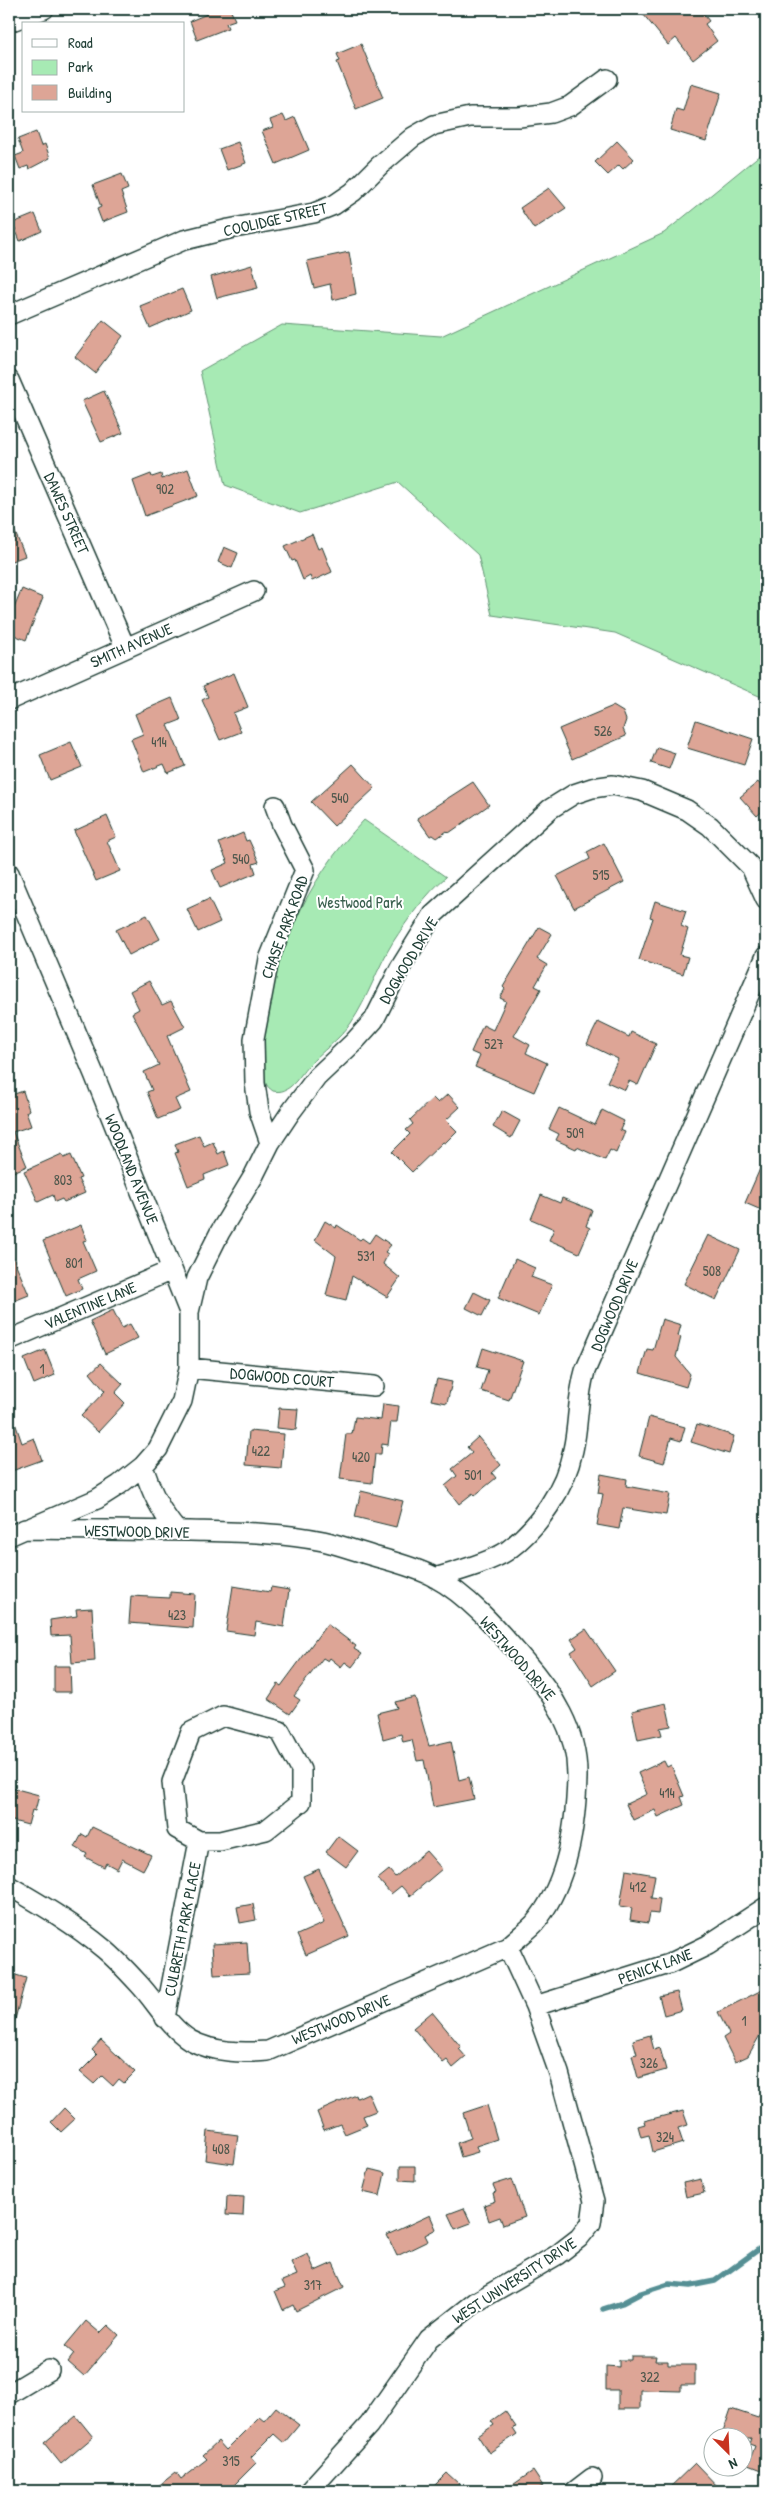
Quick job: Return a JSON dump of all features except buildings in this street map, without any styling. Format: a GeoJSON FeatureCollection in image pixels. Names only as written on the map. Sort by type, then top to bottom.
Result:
{"type":"FeatureCollection","features":[{"type":"Feature","properties":{"kind":"street"},"geometry":{"type":"LineString","coordinates":[[9,22],[44,9]]}},
{"type":"Feature","properties":{"kind":"street","name":"COOLIDGE STREET"},"geometry":{"type":"LineString","coordinates":[[9,315],[184,240],[229,229],[314,213],[334,205],[353,192],[413,136],[434,125],[470,117],[519,117],[551,113],[570,106],[607,79]]}},
{"type":"Feature","properties":{"kind":"street","name":"DAWES STREET"},"geometry":{"type":"LineString","coordinates":[[9,380],[125,647]]}},
{"type":"Feature","properties":{"kind":"street","name":"SMITH AVENUE"},"geometry":{"type":"LineString","coordinates":[[9,700],[254,591]]}},
{"type":"Feature","properties":{"kind":"street","name":"DOGWOOD DRIVE"},"geometry":{"type":"LineString","coordinates":[[189,1312],[197,1278],[220,1232],[254,1177],[270,1143],[316,1077],[354,1042],[374,1020],[400,968],[433,915],[550,809],[574,794],[592,788],[613,785],[642,791],[687,810],[710,826],[751,866],[762,887],[766,900]]}},
{"type":"Feature","properties":{"kind":"street","name":"CHASE PARK ROAD"},"geometry":{"type":"LineString","coordinates":[[270,1143],[259,1111],[255,1083],[254,1039],[269,959],[305,870],[282,825],[275,806]]}},
{"type":"Feature","properties":{"kind":"street","name":"WOODLAND AVENUE"},"geometry":{"type":"LineString","coordinates":[[9,872],[94,1074],[189,1312],[189,1368],[182,1401],[158,1449],[143,1466],[97,1499],[17,1532]]}},
{"type":"Feature","properties":{"kind":"street","name":"DOGWOOD DRIVE"},"geometry":{"type":"LineString","coordinates":[[436,1578],[506,1551],[550,1505],[566,1476],[573,1450],[578,1394],[585,1371],[766,956]]}},
{"type":"Feature","properties":{"kind":"street","name":"VALENTINE LANE"},"geometry":{"type":"LineString","coordinates":[[9,1340],[172,1270]]}},
{"type":"Feature","properties":{"kind":"street","name":"DOGWOOD COURT"},"geometry":{"type":"LineString","coordinates":[[189,1368],[374,1386]]}},
{"type":"Feature","properties":{"kind":"street"},"geometry":{"type":"LineString","coordinates":[[143,1466],[151,1490],[162,1512],[177,1531]]}},
{"type":"Feature","properties":{"kind":"street","name":"WESTWOOD DRIVE"},"geometry":{"type":"LineString","coordinates":[[9,1886],[57,1913],[104,1950],[140,1984],[165,2018],[190,2039],[218,2050],[244,2053],[268,2051],[508,1947],[534,1923],[552,1893],[568,1858],[576,1816],[577,1789],[577,1770],[571,1737],[558,1704],[537,1675],[504,1638],[468,1603],[436,1578],[408,1566],[323,1541],[272,1535],[177,1531],[17,1532]]}},
{"type":"Feature","properties":{"kind":"street","name":"CULBRETH PARK PLACE"},"geometry":{"type":"LineString","coordinates":[[223,1716],[280,1731],[301,1770],[301,1802],[266,1830],[220,1842],[199,1841],[177,1829],[172,1782],[190,1732],[223,1716]]}},
{"type":"Feature","properties":{"kind":"street","name":"CULBRETH PARK PLACE"},"geometry":{"type":"LineString","coordinates":[[165,2018],[199,1841]]}},
{"type":"Feature","properties":{"kind":"street","name":"PENICK LANE"},"geometry":{"type":"LineString","coordinates":[[535,2006],[669,1964],[708,1945],[766,1908]]}},
{"type":"Feature","properties":{"kind":"street","name":"WEST UNIVERSITY DRIVE"},"geometry":{"type":"LineString","coordinates":[[309,2491],[369,2425],[429,2339],[476,2302],[572,2244],[591,2223],[594,2201],[559,2073],[535,2006],[508,1947]]}},
{"type":"Feature","properties":{"kind":"street"},"geometry":{"type":"LineString","coordinates":[[9,2394],[49,2370]]}},
{"type":"Feature","properties":{"kind":"street"},"geometry":{"type":"LineString","coordinates":[[575,2491],[592,2478]]}},
{"type":"Feature","properties":{"kind":"green space"},"geometry":{"type":"Polygon","coordinates":[[[766,150],[766,699],[615,633],[492,615],[478,555],[398,482],[300,513],[225,485],[200,371],[282,325],[441,336],[664,233],[766,150]]]}},
{"type":"Feature","properties":{"kind":"green space","name":"Westwood Park"},"geometry":{"type":"Polygon","coordinates":[[[364,820],[446,877],[417,908],[393,942],[351,1023],[289,1088],[279,1092],[273,1091],[268,1087],[263,1075],[262,1055],[274,980],[283,950],[308,895],[343,844],[364,820]]]}},
{"type":"Feature","properties":{"kind":"waterway"},"geometry":{"type":"LineString","coordinates":[[603,2309],[622,2303],[641,2293],[669,2284],[690,2286],[715,2281],[766,2244]]}}]}
